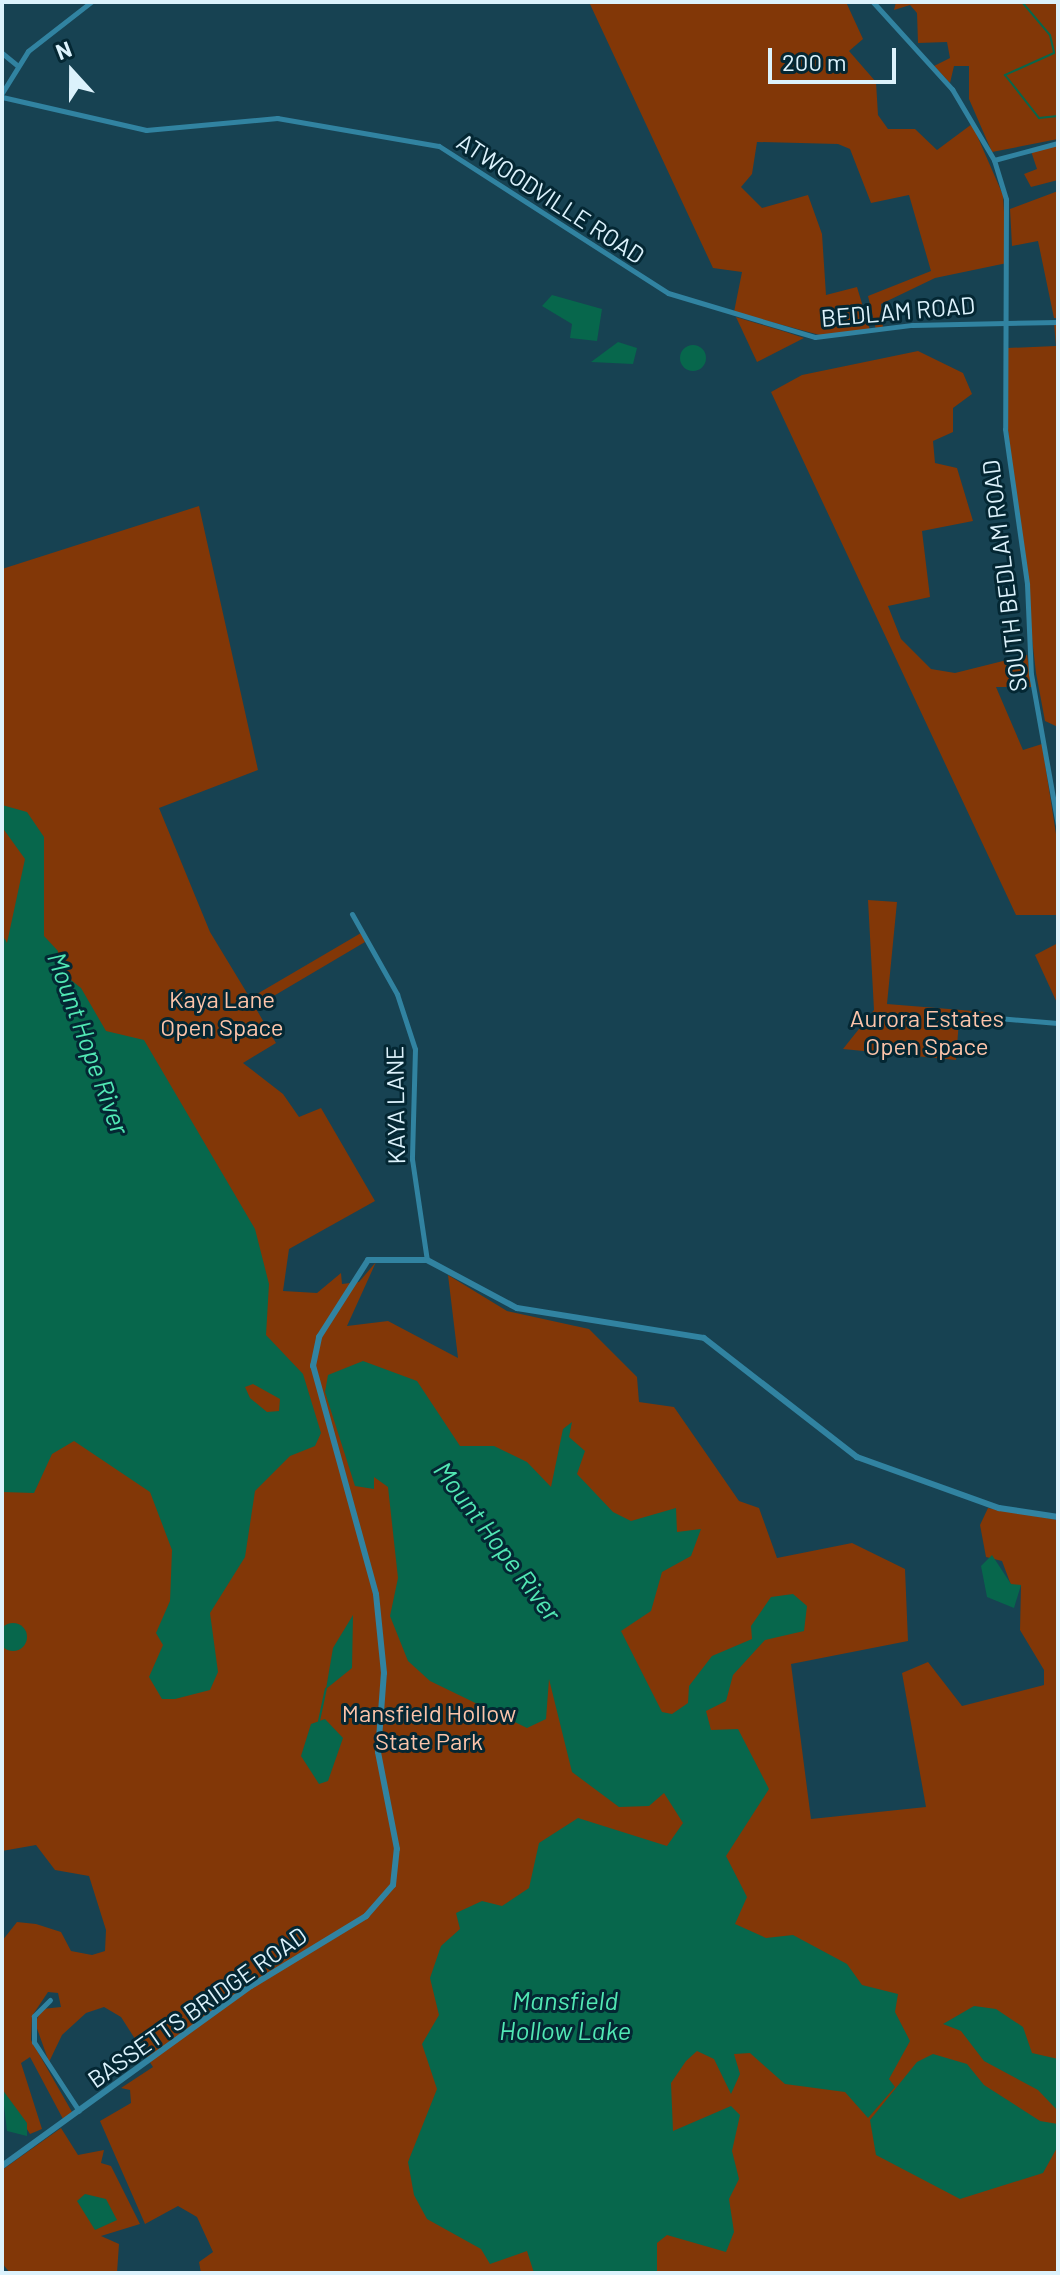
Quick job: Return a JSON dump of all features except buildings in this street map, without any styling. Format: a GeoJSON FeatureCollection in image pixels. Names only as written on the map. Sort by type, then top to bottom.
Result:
{"type":"FeatureCollection","features":[{"type":"Feature","properties":{"kind":"street"},"geometry":{"type":"LineString","coordinates":[[2,95],[17,65],[91,2]]}},
{"type":"Feature","properties":{"kind":"street","name":"SOUTH BEDLAM ROAD"},"geometry":{"type":"LineString","coordinates":[[873,2],[952,89],[994,160],[1009,227],[1006,442],[1027,584],[1031,674],[1058,825]]}},
{"type":"Feature","properties":{"kind":"street"},"geometry":{"type":"LineString","coordinates":[[2,53],[17,65]]}},
{"type":"Feature","properties":{"kind":"street","name":"ATWOODVILLE ROAD"},"geometry":{"type":"LineString","coordinates":[[2,95],[146,130],[277,118],[439,146],[652,285],[744,317]]}},
{"type":"Feature","properties":{"kind":"street"},"geometry":{"type":"LineString","coordinates":[[994,160],[1058,143]]}},
{"type":"Feature","properties":{"kind":"street","name":"BEDLAM ROAD"},"geometry":{"type":"LineString","coordinates":[[744,317],[840,338],[912,325],[1008,320],[1058,322]]}},
{"type":"Feature","properties":{"kind":"street","name":"KAYA LANE"},"geometry":{"type":"LineString","coordinates":[[352,914],[397,994],[415,1049],[412,1159],[427,1260]]}},
{"type":"Feature","properties":{"kind":"street"},"geometry":{"type":"LineString","coordinates":[[998,1018],[1058,1023]]}},
{"type":"Feature","properties":{"kind":"street","name":"BASSETTS BRIDGE ROAD"},"geometry":{"type":"LineString","coordinates":[[2,2166],[251,1986],[366,1916],[393,1885],[397,1849],[378,1752],[380,1622],[314,1371],[319,1337],[360,1268],[380,1256],[427,1260]]}},
{"type":"Feature","properties":{"kind":"street"},"geometry":{"type":"LineString","coordinates":[[427,1260],[517,1308],[704,1338],[857,1457],[999,1508],[1058,1517]]}},
{"type":"Feature","properties":{"kind":"street"},"geometry":{"type":"LineString","coordinates":[[50,2000],[34,2016],[34,2042],[79,2111]]}},
{"type":"Feature","properties":{"kind":"green space"},"geometry":{"type":"Polygon","coordinates":[[[589,2],[846,2],[863,39],[849,51],[876,82],[878,115],[888,129],[915,129],[937,150],[972,124],[1003,195],[1007,263],[935,278],[881,304],[883,328],[876,330],[868,296],[931,271],[909,195],[871,203],[850,149],[838,144],[757,142],[752,174],[741,187],[762,208],[808,195],[822,234],[826,295],[857,287],[870,330],[827,337],[734,312],[742,272],[713,268],[589,2]]]}},
{"type":"Feature","properties":{"kind":"green space"},"geometry":{"type":"Polygon","coordinates":[[[896,2],[1058,2],[1058,139],[992,152],[969,99],[969,66],[954,66],[950,83],[934,66],[950,58],[947,42],[918,43],[917,13],[910,5],[894,10],[896,2]]]}},
{"type":"Feature","properties":{"kind":"green space"},"geometry":{"type":"Polygon","coordinates":[[[1058,145],[1058,180],[1031,187],[1024,174],[1037,169],[1031,151],[1058,145]]]}},
{"type":"Feature","properties":{"kind":"green space"},"geometry":{"type":"Polygon","coordinates":[[[1058,191],[1058,318],[1054,318],[1038,241],[1012,246],[1010,209],[1058,191]]]}},
{"type":"Feature","properties":{"kind":"green space"},"geometry":{"type":"Polygon","coordinates":[[[736,317],[786,332],[804,338],[757,362],[736,317]]]}},
{"type":"Feature","properties":{"kind":"green space"},"geometry":{"type":"Polygon","coordinates":[[[1054,323],[1058,324],[1058,727],[1045,721],[1036,673],[1007,421],[1007,348],[1056,346],[1054,323]]]}},
{"type":"Feature","properties":{"kind":"green space"},"geometry":{"type":"Polygon","coordinates":[[[918,351],[963,373],[972,394],[953,408],[953,432],[933,441],[935,463],[957,468],[973,521],[922,531],[930,597],[888,606],[901,639],[931,669],[955,673],[1027,655],[1032,687],[996,687],[1023,750],[1042,744],[1058,847],[1058,915],[1016,915],[771,392],[802,375],[918,351]]]}},
{"type":"Feature","properties":{"kind":"green space","name":"Mansfield Hollow State Park"},"geometry":{"type":"Polygon","coordinates":[[[199,506],[258,770],[159,808],[210,932],[250,998],[361,933],[365,942],[255,1007],[276,1043],[243,1063],[283,1094],[299,1117],[321,1108],[375,1201],[289,1249],[283,1291],[317,1293],[341,1273],[342,1284],[359,1282],[376,1262],[347,1326],[388,1321],[458,1358],[448,1275],[507,1311],[589,1329],[637,1377],[639,1402],[674,1407],[739,1501],[759,1508],[777,1558],[852,1543],[905,1569],[908,1641],[791,1664],[811,1819],[926,1807],[902,1673],[928,1662],[962,1706],[1044,1685],[1044,1670],[1020,1630],[1021,1585],[1011,1585],[1002,1561],[986,1557],[980,1525],[988,1508],[1058,1520],[1058,2273],[201,2273],[199,2262],[213,2252],[197,2217],[178,2206],[145,2224],[100,2121],[131,2103],[130,2090],[121,2088],[153,2067],[121,2017],[104,2007],[86,2013],[62,2035],[49,2062],[35,2023],[42,2009],[61,2007],[58,1993],[48,1992],[32,2016],[31,2040],[72,2112],[63,2119],[30,2057],[21,2063],[42,2129],[30,2134],[2,2089],[2,1941],[17,1922],[36,1924],[61,1932],[71,1951],[92,1955],[105,1951],[106,1930],[89,1876],[55,1870],[36,1845],[2,1851],[2,569],[199,506]]]}},
{"type":"Feature","properties":{"kind":"green space","name":"Aurora Estates Open Space"},"geometry":{"type":"Polygon","coordinates":[[[868,900],[897,902],[887,1004],[986,1012],[985,1022],[959,1020],[956,1060],[843,1049],[874,1010],[868,900]]]}},
{"type":"Feature","properties":{"kind":"green space"},"geometry":{"type":"Polygon","coordinates":[[[1058,943],[1058,1005],[1035,955],[1058,943]]]}},
{"type":"Feature","properties":{"kind":"green space"},"geometry":{"type":"Polygon","coordinates":[[[61,2128],[78,2155],[104,2150],[101,2163],[111,2166],[140,2224],[101,2236],[119,2244],[117,2273],[10,2273],[2,2263],[2,2170],[61,2128]]]}},
{"type":"Feature","properties":{"kind":"water"},"geometry":{"type":"Polygon","coordinates":[[[552,295],[602,309],[597,341],[570,338],[572,324],[542,306],[552,295]]]}},
{"type":"Feature","properties":{"kind":"water"},"geometry":{"type":"Polygon","coordinates":[[[618,342],[637,348],[633,364],[591,362],[618,342]]]}},
{"type":"Feature","properties":{"kind":"water"},"geometry":{"type":"Polygon","coordinates":[[[693,345],[702,349],[706,358],[702,367],[693,371],[684,367],[680,358],[684,349],[693,345]]]}},
{"type":"Feature","properties":{"kind":"water","name":"Mount Hope River"},"geometry":{"type":"Polygon","coordinates":[[[2,805],[27,812],[44,837],[44,936],[58,951],[56,968],[81,988],[106,1031],[144,1040],[255,1229],[269,1284],[266,1335],[303,1374],[321,1433],[315,1446],[290,1456],[255,1491],[245,1557],[210,1613],[218,1672],[210,1690],[175,1699],[162,1699],[149,1677],[163,1645],[156,1633],[170,1601],[172,1550],[150,1492],[74,1441],[52,1454],[34,1493],[2,1492],[2,934],[7,943],[25,859],[2,827],[2,805]],[[253,1384],[245,1387],[250,1398],[267,1412],[279,1411],[280,1399],[253,1384]]]}},
{"type":"Feature","properties":{"kind":"water","name":"Mansfield Hollow Lake"},"geometry":{"type":"Polygon","coordinates":[[[363,1361],[417,1381],[460,1446],[494,1446],[527,1462],[551,1487],[563,1429],[572,1422],[569,1437],[585,1451],[577,1474],[613,1512],[631,1521],[676,1508],[677,1532],[701,1529],[691,1556],[662,1572],[651,1611],[621,1631],[662,1712],[672,1714],[688,1703],[689,1686],[712,1656],[752,1639],[751,1626],[771,1597],[793,1594],[807,1606],[804,1631],[765,1640],[733,1675],[726,1701],[706,1711],[711,1730],[738,1729],[769,1789],[726,1856],[747,1897],[735,1924],[766,1938],[793,1935],[847,1964],[862,1985],[898,1994],[895,2012],[910,2041],[889,2079],[895,2087],[868,2118],[845,2092],[785,2084],[750,2053],[734,2054],[740,2074],[731,2094],[714,2059],[697,2051],[686,2061],[671,2083],[673,2131],[731,2106],[740,2115],[732,2151],[739,2179],[729,2199],[734,2232],[726,2252],[667,2235],[657,2243],[657,2273],[534,2273],[527,2251],[490,2264],[481,2249],[427,2219],[414,2195],[408,2162],[437,2089],[422,2044],[439,2015],[430,1978],[441,1946],[460,1929],[456,1913],[482,1901],[502,1906],[529,1888],[539,1843],[578,1818],[667,1846],[683,1823],[664,1793],[649,1806],[619,1807],[572,1772],[549,1679],[546,1719],[527,1728],[430,1681],[408,1661],[390,1616],[398,1578],[388,1487],[374,1477],[374,1489],[355,1486],[325,1392],[328,1375],[363,1361]]]}},
{"type":"Feature","properties":{"kind":"water"},"geometry":{"type":"Polygon","coordinates":[[[992,1555],[1011,1584],[1021,1585],[1014,1608],[987,1597],[981,1566],[992,1555]]]}},
{"type":"Feature","properties":{"kind":"water"},"geometry":{"type":"Polygon","coordinates":[[[353,1615],[352,1668],[326,1689],[333,1648],[353,1615]]]}},
{"type":"Feature","properties":{"kind":"water"},"geometry":{"type":"Polygon","coordinates":[[[13,1623],[23,1627],[27,1637],[23,1647],[13,1651],[3,1647],[-1,1637],[3,1627],[13,1623]]]}},
{"type":"Feature","properties":{"kind":"water"},"geometry":{"type":"Polygon","coordinates":[[[325,1719],[343,1738],[328,1781],[319,1784],[301,1756],[311,1724],[325,1719]]]}},
{"type":"Feature","properties":{"kind":"water"},"geometry":{"type":"Polygon","coordinates":[[[974,2006],[996,2009],[1023,2027],[1032,2053],[1058,2059],[1058,2111],[1038,2090],[984,2061],[961,2031],[943,2024],[974,2006]]]}},
{"type":"Feature","properties":{"kind":"water"},"geometry":{"type":"Polygon","coordinates":[[[933,2054],[967,2064],[984,2085],[1040,2121],[1058,2124],[1058,2146],[1043,2173],[960,2199],[876,2155],[870,2120],[917,2062],[933,2054]]]}},
{"type":"Feature","properties":{"kind":"water"},"geometry":{"type":"Polygon","coordinates":[[[2,2089],[27,2123],[27,2136],[7,2131],[2,2089]]]}},
{"type":"Feature","properties":{"kind":"water"},"geometry":{"type":"Polygon","coordinates":[[[85,2194],[106,2199],[117,2220],[95,2230],[77,2201],[85,2194]]]}},
{"type":"Feature","properties":{"kind":"waterway"},"geometry":{"type":"LineString","coordinates":[[1022,2],[1050,35],[1054,53],[1005,75],[1039,118],[1058,116]]}},
{"type":"Feature","properties":{"kind":"waterway"},"geometry":{"type":"LineString","coordinates":[[319,1721],[326,1689]]}},
{"type":"Feature","properties":{"kind":"park label","name":"Kaya Lane Open Space"},"geometry":{"type":"Point","coordinates":[222,1013]}}]}
